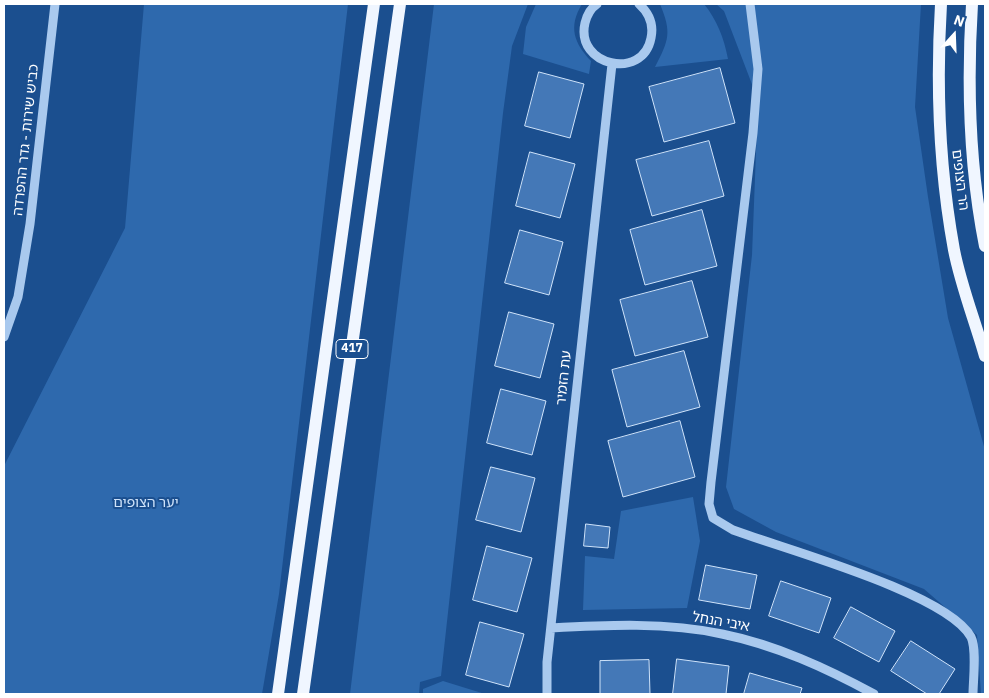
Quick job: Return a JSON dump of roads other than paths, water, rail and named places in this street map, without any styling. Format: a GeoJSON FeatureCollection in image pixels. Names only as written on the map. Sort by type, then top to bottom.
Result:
{"type":"FeatureCollection","features":[{"type":"Feature","properties":{"kind":"main road","name":"417"},"geometry":{"type":"LineString","coordinates":[[278,694],[374,4]]}},
{"type":"Feature","properties":{"kind":"main road","name":"417"},"geometry":{"type":"LineString","coordinates":[[303,694],[400,4]]}},
{"type":"Feature","properties":{"kind":"main road","name":"הר הצופים"},"geometry":{"type":"LineString","coordinates":[[941,4],[938,107],[941,158],[955,252],[985,356]]}},
{"type":"Feature","properties":{"kind":"main road","name":"הר הצופים"},"geometry":{"type":"LineString","coordinates":[[972,4],[969,106],[972,155],[985,246]]}},
{"type":"Feature","properties":{"kind":"street","name":"כביש שירות - גדר ההפרדה"},"geometry":{"type":"LineString","coordinates":[[4,337],[18,297],[29,233],[56,4]]}},
{"type":"Feature","properties":{"kind":"street"},"geometry":{"type":"LineString","coordinates":[[597,4],[586,17],[584,35],[588,46],[595,56],[612,64],[624,64],[635,61],[644,53],[650,43],[651,19],[639,4]]}},
{"type":"Feature","properties":{"kind":"street"},"geometry":{"type":"LineString","coordinates":[[750,4],[754,25],[758,78],[753,133],[710,482],[709,504],[713,518],[733,530],[878,580],[928,602],[960,623],[972,638],[973,694]]}},
{"type":"Feature","properties":{"kind":"street","name":"עת הזמיר"},"geometry":{"type":"LineString","coordinates":[[547,694],[551,628],[612,64]]}},
{"type":"Feature","properties":{"kind":"street","name":"איבי הנחל"},"geometry":{"type":"LineString","coordinates":[[551,628],[606,625],[650,626],[721,634],[760,644],[799,658],[839,675],[874,694]]}},
{"type":"Feature","properties":{"kind":"park label","name":"יער הצופים"},"geometry":{"type":"Point","coordinates":[146,503]}}]}
